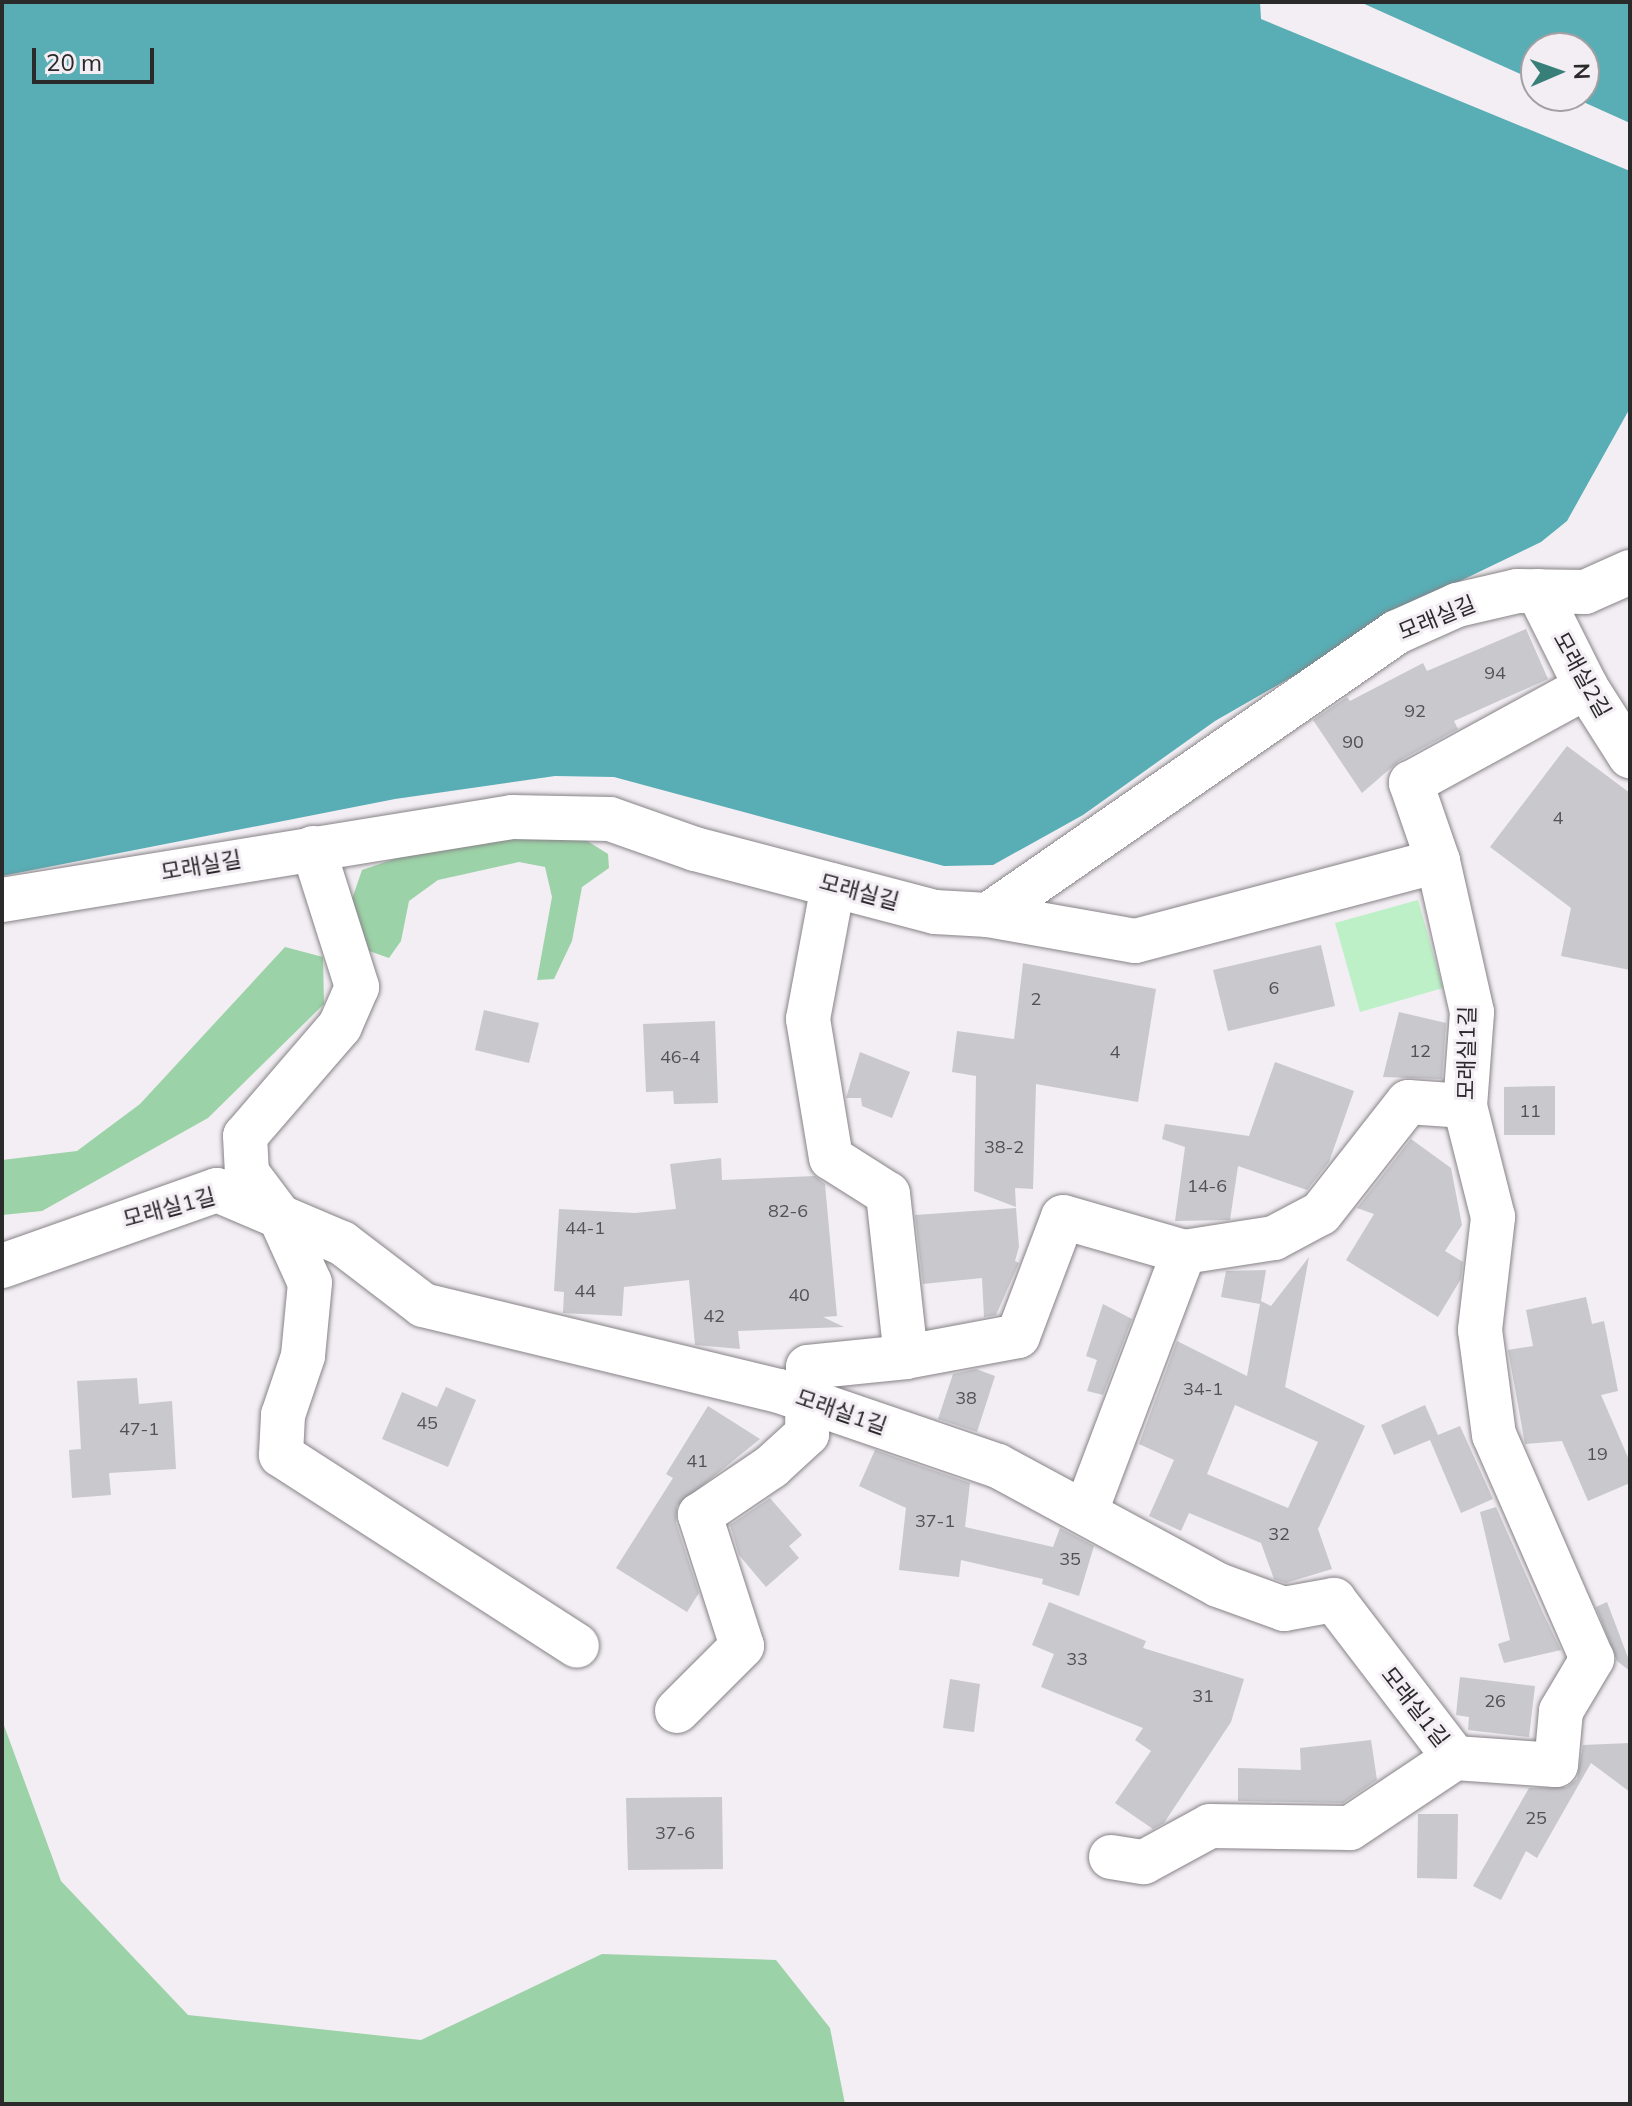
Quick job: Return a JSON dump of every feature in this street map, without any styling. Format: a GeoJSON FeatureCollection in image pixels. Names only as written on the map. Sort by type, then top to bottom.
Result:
{"type":"FeatureCollection","features":[{"type":"Feature","properties":{"kind":"street","name":"모래실길"},"geometry":{"type":"LineString","coordinates":[[2,900],[512,817],[610,819],[695,849],[935,912],[988,915],[1397,632],[1457,605],[1517,591],[1585,592],[1630,572]]}},
{"type":"Feature","properties":{"kind":"street","name":"모래실2길"},"geometry":{"type":"LineString","coordinates":[[1538,591],[1586,687],[1630,756]]}},
{"type":"Feature","properties":{"kind":"street","name":"모래실1길"},"geometry":{"type":"LineString","coordinates":[[2,1266],[217,1190],[342,1243],[423,1305],[805,1400],[998,1466],[1218,1585],[1284,1609],[1334,1600],[1455,1758],[1556,1765],[1561,1711],[1592,1659],[1494,1435],[1480,1330],[1493,1217],[1465,1106],[1472,1012],[1438,861],[1411,783],[1586,687]]}},
{"type":"Feature","properties":{"kind":"street"},"geometry":{"type":"LineString","coordinates":[[313,848],[357,987],[340,1026],[245,1136],[247,1173],[280,1217],[310,1283],[303,1356],[283,1415],[281,1455],[577,1646]]}},
{"type":"Feature","properties":{"kind":"street"},"geometry":{"type":"LineString","coordinates":[[988,915],[1135,941],[1438,861]]}},
{"type":"Feature","properties":{"kind":"street"},"geometry":{"type":"LineString","coordinates":[[833,885],[808,1019],[831,1158],[888,1194],[906,1357]]}},
{"type":"Feature","properties":{"kind":"street"},"geometry":{"type":"LineString","coordinates":[[677,1711],[742,1646],[700,1515],[771,1467],[807,1434],[805,1400],[808,1367],[906,1357],[1018,1336],[1063,1217],[1184,1252],[1274,1238],[1321,1213],[1408,1102],[1465,1106]]}},
{"type":"Feature","properties":{"kind":"street"},"geometry":{"type":"LineString","coordinates":[[1086,1511],[1184,1252]]}},
{"type":"Feature","properties":{"kind":"street"},"geometry":{"type":"LineString","coordinates":[[1111,1857],[1144,1862],[1210,1826],[1350,1828],[1455,1758]]}},
{"type":"Feature","properties":{"kind":"green space"},"geometry":{"type":"Polygon","coordinates":[[[581,837],[608,854],[609,868],[582,887],[572,941],[554,979],[537,980],[552,897],[545,867],[519,862],[438,880],[409,901],[401,941],[389,958],[369,951],[352,899],[362,870],[456,838],[581,837]]]}},
{"type":"Feature","properties":{"kind":"green space"},"geometry":{"type":"Polygon","coordinates":[[[1418,900],[1443,988],[1360,1012],[1335,923],[1418,900]]]}},
{"type":"Feature","properties":{"kind":"green space"},"geometry":{"type":"Polygon","coordinates":[[[285,947],[323,957],[324,1004],[208,1118],[42,1211],[2,1215],[2,1160],[77,1151],[140,1104],[285,947]]]}},
{"type":"Feature","properties":{"kind":"green space"},"geometry":{"type":"Polygon","coordinates":[[[2,1720],[61,1881],[188,2015],[421,2040],[602,1954],[776,1960],[830,2028],[845,2104],[2,2104],[2,1720]]]}},
{"type":"Feature","properties":{"kind":"water"},"geometry":{"type":"Polygon","coordinates":[[[2,2],[1630,2],[1630,408],[1567,521],[1541,542],[1454,584],[1215,721],[1083,815],[993,865],[944,866],[614,777],[555,776],[395,799],[2,876],[2,2]]]}},
{"type":"Feature","properties":{"kind":"pier"},"geometry":{"type":"Polygon","coordinates":[[[1260,2],[1360,2],[1520,74],[1520,112],[1600,112],[1600,110],[1630,123],[1630,171],[1261,19],[1260,2]]]}},
{"type":"Feature","properties":{"kind":"building"},"geometry":{"type":"Polygon","coordinates":[[[1526,629],[1548,679],[1454,721],[1458,729],[1399,761],[1362,793],[1313,720],[1347,697],[1350,701],[1423,663],[1427,671],[1526,629]]]}},
{"type":"Feature","properties":{"kind":"building"},"geometry":{"type":"Polygon","coordinates":[[[1567,746],[1630,793],[1630,970],[1561,956],[1571,908],[1490,847],[1567,746]]]}},
{"type":"Feature","properties":{"kind":"building"},"geometry":{"type":"Polygon","coordinates":[[[1321,945],[1335,1006],[1228,1031],[1213,970],[1321,945]]]}},
{"type":"Feature","properties":{"kind":"building"},"geometry":{"type":"Polygon","coordinates":[[[1023,963],[1156,989],[1138,1102],[1036,1084],[1033,1189],[1015,1188],[1016,1207],[974,1191],[976,1076],[952,1072],[957,1031],[1014,1039],[1023,963]]]}},
{"type":"Feature","properties":{"kind":"building"},"geometry":{"type":"Polygon","coordinates":[[[484,1010],[539,1023],[529,1063],[475,1050],[484,1010]]]}},
{"type":"Feature","properties":{"kind":"building"},"geometry":{"type":"Polygon","coordinates":[[[1399,1012],[1446,1023],[1442,1079],[1383,1077],[1399,1012]]]}},
{"type":"Feature","properties":{"kind":"building"},"geometry":{"type":"Polygon","coordinates":[[[715,1021],[718,1103],[674,1104],[673,1091],[646,1092],[643,1024],[715,1021]]]}},
{"type":"Feature","properties":{"kind":"building"},"geometry":{"type":"Polygon","coordinates":[[[860,1052],[910,1072],[892,1118],[862,1106],[861,1098],[846,1098],[860,1052]]]}},
{"type":"Feature","properties":{"kind":"building"},"geometry":{"type":"Polygon","coordinates":[[[1275,1062],[1354,1091],[1329,1162],[1307,1190],[1238,1166],[1230,1220],[1175,1221],[1185,1147],[1162,1139],[1165,1124],[1249,1136],[1275,1062]]]}},
{"type":"Feature","properties":{"kind":"building"},"geometry":{"type":"Polygon","coordinates":[[[1555,1086],[1555,1135],[1504,1135],[1504,1087],[1555,1086]]]}},
{"type":"Feature","properties":{"kind":"building"},"geometry":{"type":"Polygon","coordinates":[[[1411,1139],[1451,1168],[1462,1225],[1445,1251],[1463,1262],[1461,1279],[1438,1317],[1346,1260],[1374,1214],[1357,1208],[1411,1139]]]}},
{"type":"Feature","properties":{"kind":"building"},"geometry":{"type":"Polygon","coordinates":[[[721,1158],[722,1180],[815,1176],[825,1184],[837,1316],[823,1317],[844,1327],[738,1331],[740,1349],[695,1345],[689,1280],[624,1287],[622,1316],[563,1313],[564,1292],[554,1291],[559,1209],[635,1213],[676,1209],[670,1164],[721,1158]]]}},
{"type":"Feature","properties":{"kind":"building"},"geometry":{"type":"Polygon","coordinates":[[[1016,1208],[1019,1247],[1015,1261],[1019,1263],[996,1315],[984,1317],[982,1278],[923,1284],[915,1215],[1016,1208]]]}},
{"type":"Feature","properties":{"kind":"building"},"geometry":{"type":"Polygon","coordinates":[[[1309,1257],[1285,1387],[1365,1426],[1318,1529],[1332,1569],[1286,1583],[1274,1579],[1261,1543],[1189,1513],[1181,1531],[1149,1516],[1174,1460],[1139,1444],[1177,1341],[1247,1376],[1260,1304],[1221,1297],[1226,1271],[1266,1270],[1261,1301],[1271,1306],[1309,1257]],[[1235,1405],[1207,1474],[1288,1508],[1318,1442],[1235,1405]]]}},
{"type":"Feature","properties":{"kind":"building"},"geometry":{"type":"Polygon","coordinates":[[[1586,1297],[1592,1324],[1604,1321],[1618,1391],[1601,1395],[1630,1462],[1630,1483],[1588,1501],[1562,1441],[1525,1444],[1508,1350],[1533,1346],[1526,1310],[1586,1297]]]}},
{"type":"Feature","properties":{"kind":"building"},"geometry":{"type":"Polygon","coordinates":[[[1103,1304],[1132,1319],[1103,1395],[1087,1391],[1097,1360],[1086,1356],[1103,1304]]]}},
{"type":"Feature","properties":{"kind":"building"},"geometry":{"type":"Polygon","coordinates":[[[976,1369],[995,1376],[977,1432],[938,1419],[953,1374],[976,1369]]]}},
{"type":"Feature","properties":{"kind":"building"},"geometry":{"type":"Polygon","coordinates":[[[137,1378],[139,1404],[172,1401],[176,1469],[109,1473],[111,1495],[72,1498],[69,1450],[81,1449],[77,1381],[137,1378]]]}},
{"type":"Feature","properties":{"kind":"building"},"geometry":{"type":"Polygon","coordinates":[[[446,1387],[476,1400],[448,1467],[382,1439],[402,1392],[437,1407],[446,1387]]]}},
{"type":"Feature","properties":{"kind":"building"},"geometry":{"type":"Polygon","coordinates":[[[1425,1405],[1438,1435],[1460,1426],[1493,1499],[1461,1513],[1430,1440],[1394,1455],[1381,1425],[1425,1405]]]}},
{"type":"Feature","properties":{"kind":"building"},"geometry":{"type":"Polygon","coordinates":[[[708,1406],[760,1439],[677,1506],[676,1523],[699,1593],[687,1612],[616,1568],[673,1478],[666,1474],[708,1406]]]}},
{"type":"Feature","properties":{"kind":"building"},"geometry":{"type":"Polygon","coordinates":[[[875,1450],[970,1483],[965,1527],[1053,1547],[1060,1528],[1094,1546],[1079,1596],[1042,1584],[1043,1579],[961,1560],[959,1577],[899,1570],[906,1508],[859,1486],[875,1450]]]}},
{"type":"Feature","properties":{"kind":"building"},"geometry":{"type":"Polygon","coordinates":[[[770,1498],[802,1535],[789,1546],[799,1558],[766,1587],[739,1555],[730,1525],[770,1498]]]}},
{"type":"Feature","properties":{"kind":"building"},"geometry":{"type":"Polygon","coordinates":[[[1496,1507],[1561,1650],[1504,1663],[1498,1644],[1510,1640],[1480,1512],[1496,1507]]]}},
{"type":"Feature","properties":{"kind":"building"},"geometry":{"type":"Polygon","coordinates":[[[1049,1602],[1146,1641],[1143,1648],[1244,1679],[1231,1722],[1164,1823],[1153,1829],[1115,1803],[1151,1751],[1135,1740],[1143,1728],[1041,1687],[1054,1654],[1032,1645],[1049,1602]]]}},
{"type":"Feature","properties":{"kind":"building"},"geometry":{"type":"Polygon","coordinates":[[[1607,1602],[1630,1663],[1630,1671],[1617,1661],[1596,1607],[1607,1602]]]}},
{"type":"Feature","properties":{"kind":"building"},"geometry":{"type":"Polygon","coordinates":[[[1460,1677],[1535,1686],[1529,1737],[1468,1730],[1469,1717],[1456,1715],[1460,1677]]]}},
{"type":"Feature","properties":{"kind":"building"},"geometry":{"type":"Polygon","coordinates":[[[950,1679],[980,1684],[974,1732],[943,1728],[950,1679]]]}},
{"type":"Feature","properties":{"kind":"building"},"geometry":{"type":"Polygon","coordinates":[[[1371,1740],[1377,1780],[1343,1803],[1238,1801],[1238,1768],[1301,1770],[1300,1748],[1371,1740]]]}},
{"type":"Feature","properties":{"kind":"building"},"geometry":{"type":"Polygon","coordinates":[[[1630,1743],[1630,1792],[1591,1763],[1537,1858],[1526,1851],[1501,1900],[1473,1886],[1529,1788],[1567,1787],[1577,1779],[1583,1745],[1630,1743]]]}},
{"type":"Feature","properties":{"kind":"building"},"geometry":{"type":"Polygon","coordinates":[[[722,1797],[723,1869],[628,1870],[626,1798],[722,1797]]]}},
{"type":"Feature","properties":{"kind":"building"},"geometry":{"type":"Polygon","coordinates":[[[1418,1814],[1458,1814],[1457,1879],[1417,1878],[1418,1814]]]}}]}
